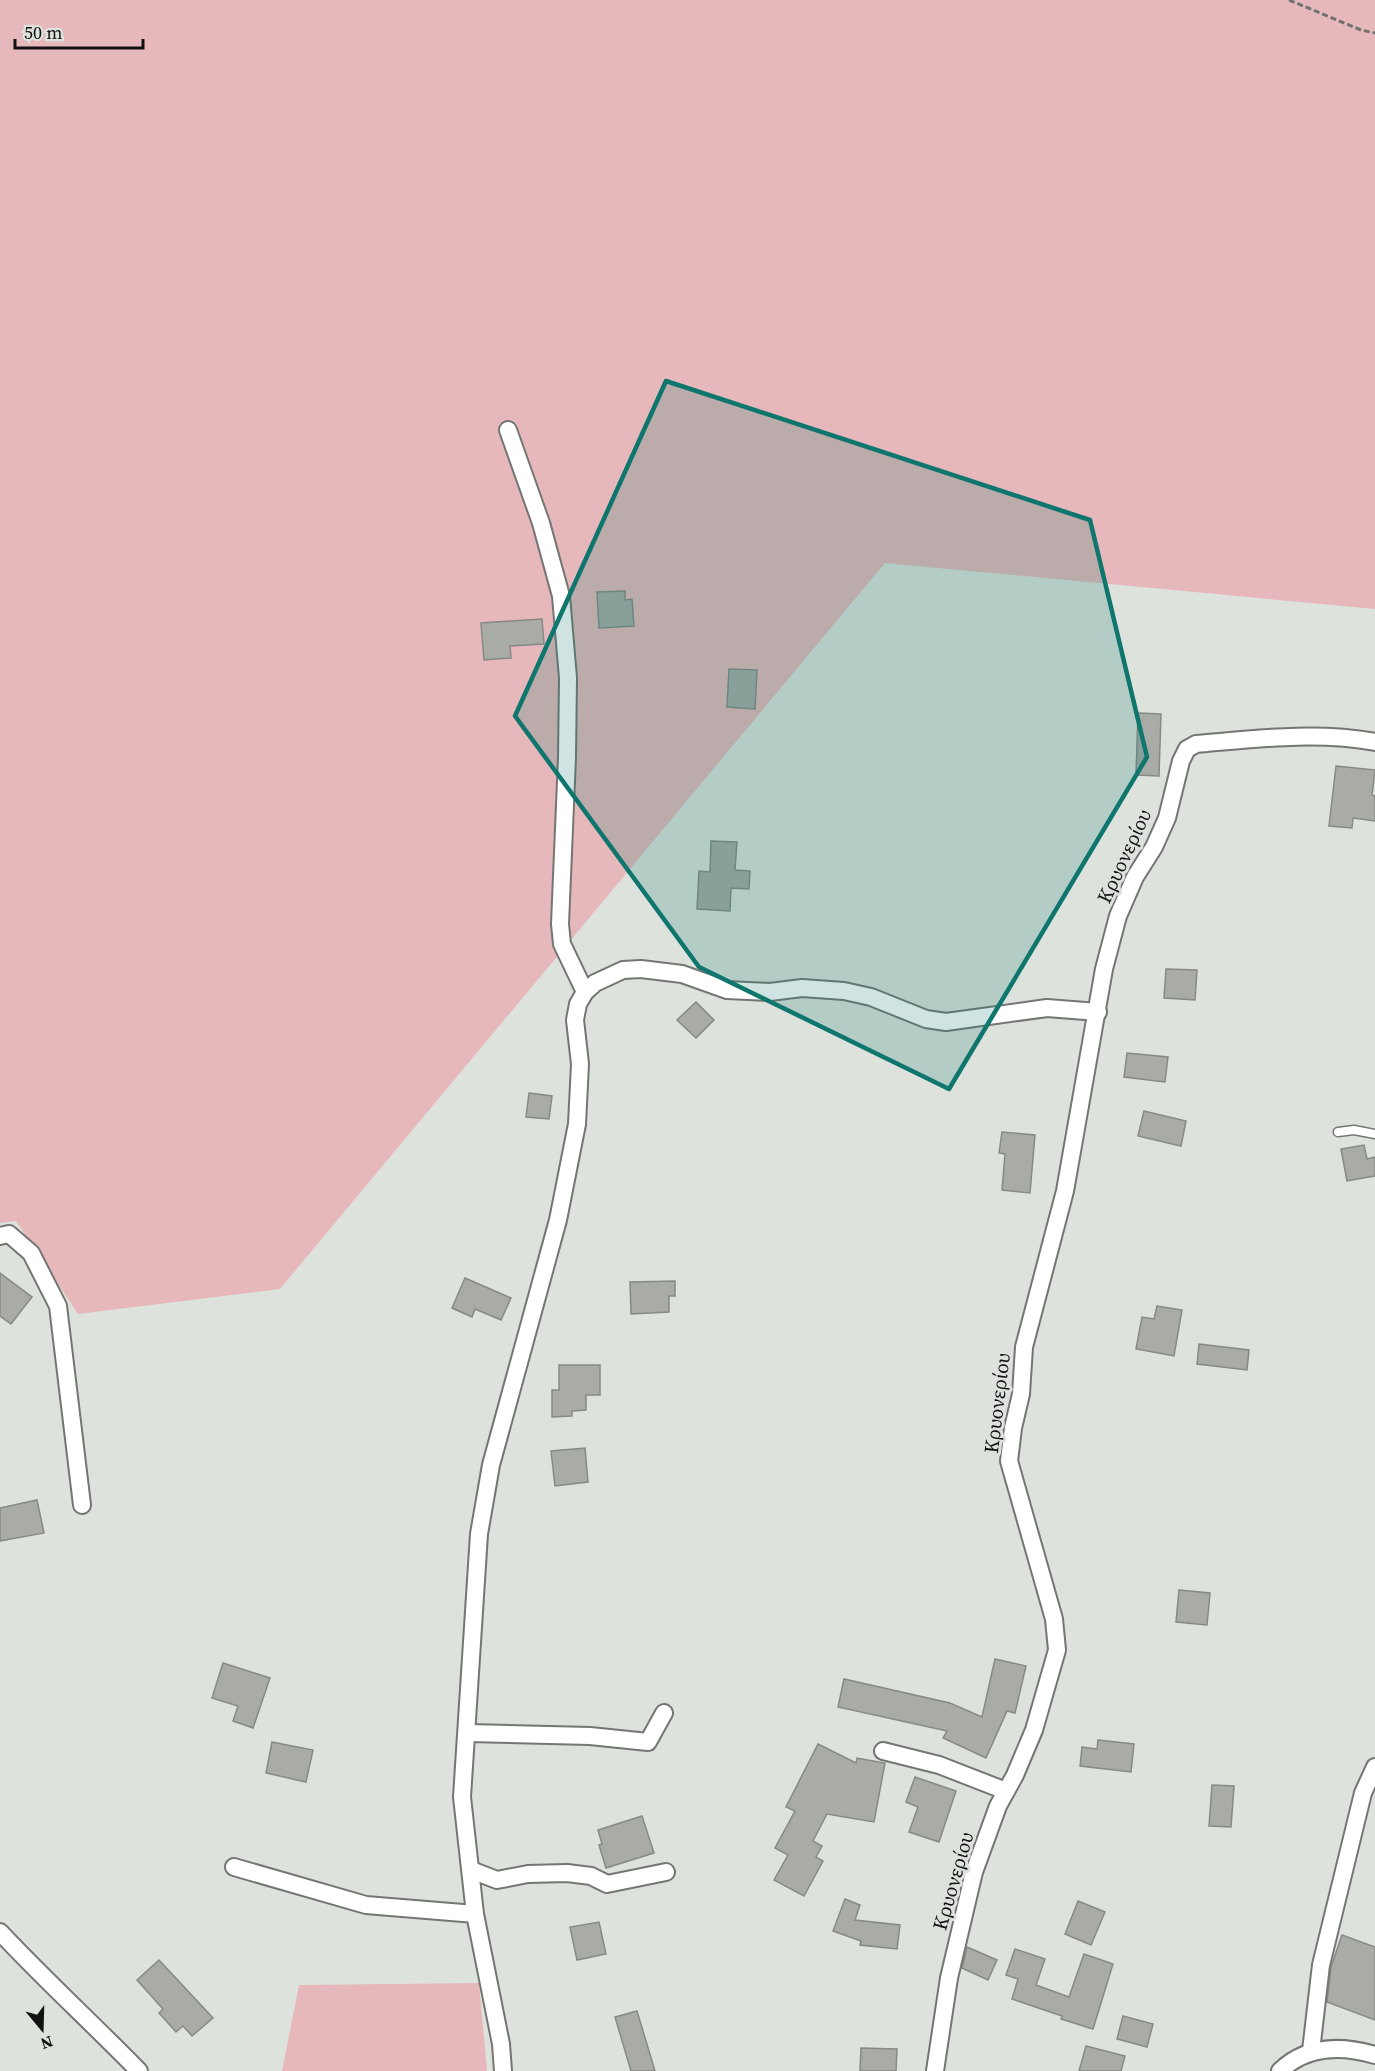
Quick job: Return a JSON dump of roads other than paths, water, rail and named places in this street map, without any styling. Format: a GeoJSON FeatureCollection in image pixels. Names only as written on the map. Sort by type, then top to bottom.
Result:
{"type":"FeatureCollection","features":[{"type":"Feature","properties":{"kind":"street"},"geometry":{"type":"LineString","coordinates":[[508,430],[541,523],[561,596],[568,678],[560,924],[562,944],[585,992]]}},
{"type":"Feature","properties":{"kind":"street","name":"Κρυονερίου"},"geometry":{"type":"LineString","coordinates":[[935,2071],[949,1978],[974,1872],[998,1806],[1034,1730],[1057,1650],[1054,1619],[1010,1461],[1013,1428],[1021,1394],[1024,1347],[1065,1191],[1104,969],[1118,916],[1167,818],[1187,750],[1196,744],[1281,738],[1357,739],[1375,742]]}},
{"type":"Feature","properties":{"kind":"street"},"geometry":{"type":"LineString","coordinates":[[503,2071],[501,2044],[475,1914],[462,1797],[468,1733],[478,1534],[491,1465],[558,1220],[577,1124],[580,1064],[575,1020],[578,1004],[585,992],[595,983],[622,970],[641,969],[682,974],[727,990],[770,992],[802,988],[844,991],[871,997],[926,1019],[946,1022],[1047,1008],[1098,1012]]}},
{"type":"Feature","properties":{"kind":"street"},"geometry":{"type":"LineString","coordinates":[[0,1236],[9,1234],[31,1253],[58,1306],[82,1505]]}},
{"type":"Feature","properties":{"kind":"street"},"geometry":{"type":"LineString","coordinates":[[468,1733],[590,1736],[648,1742],[664,1713]]}},
{"type":"Feature","properties":{"kind":"street"},"geometry":{"type":"LineString","coordinates":[[883,1751],[939,1765],[1006,1791]]}},
{"type":"Feature","properties":{"kind":"street"},"geometry":{"type":"LineString","coordinates":[[1311,2051],[1321,1965],[1363,1793],[1375,1767]]}},
{"type":"Feature","properties":{"kind":"street"},"geometry":{"type":"LineString","coordinates":[[234,1867],[366,1905],[475,1914]]}},
{"type":"Feature","properties":{"kind":"street"},"geometry":{"type":"LineString","coordinates":[[471,1870],[497,1880],[567,1872],[591,1876],[607,1884],[666,1872]]}},
{"type":"Feature","properties":{"kind":"street"},"geometry":{"type":"LineString","coordinates":[[0,1932],[46,1981],[73,2004],[139,2071]]}},
{"type":"Feature","properties":{"kind":"street"},"geometry":{"type":"LineString","coordinates":[[1280,2071],[1287,2064],[1311,2051],[1337,2048],[1375,2055]]}},
{"type":"Feature","properties":{"kind":"lane"},"geometry":{"type":"LineString","coordinates":[[1338,1132],[1354,1130],[1375,1134]]}}]}
